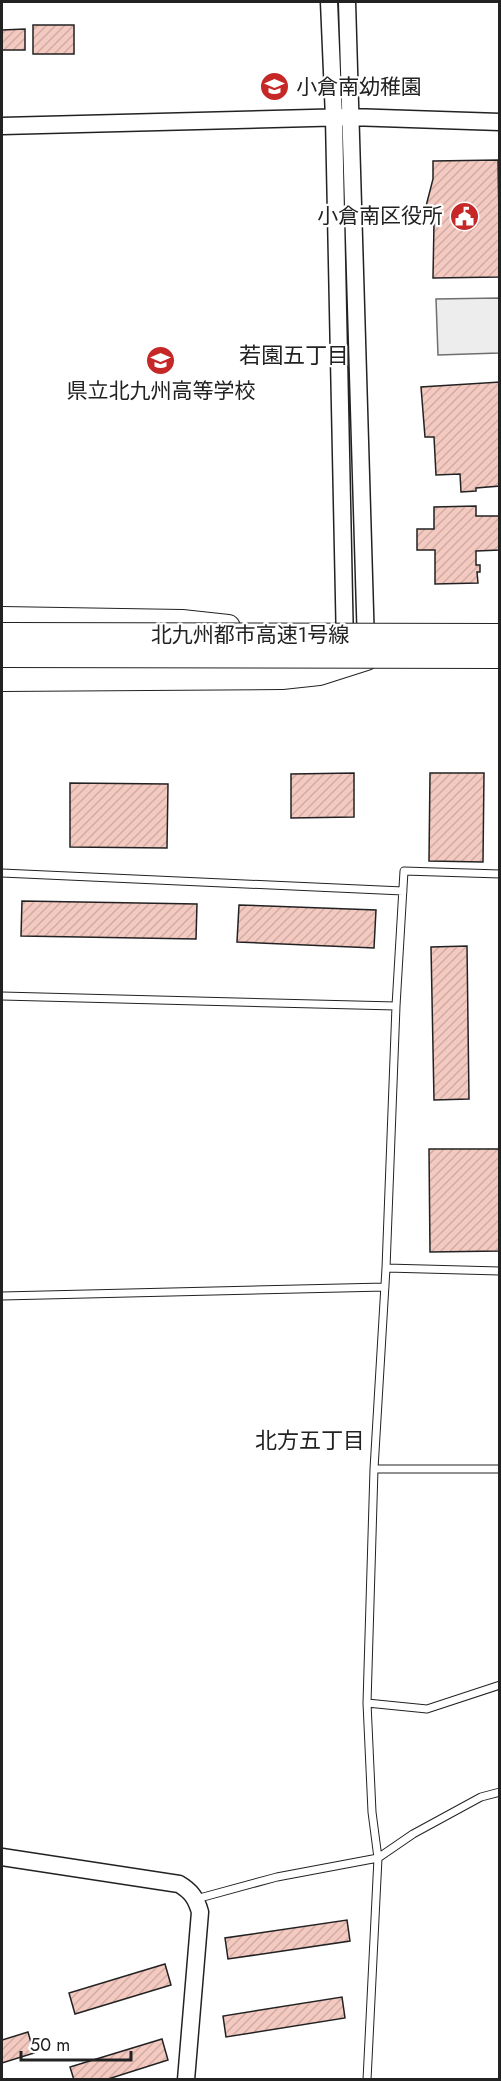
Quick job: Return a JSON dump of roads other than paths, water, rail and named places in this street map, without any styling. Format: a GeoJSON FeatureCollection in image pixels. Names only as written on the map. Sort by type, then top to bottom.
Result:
{"type":"FeatureCollection","features":[{"type":"Feature","properties":{"kind":"highway"},"geometry":{"type":"LineString","coordinates":[[2,619],[182,622],[245,629]]}},
{"type":"Feature","properties":{"kind":"highway","name":"北九州都市高速1号線"},"geometry":{"type":"LineString","coordinates":[[2,635],[500,636]]}},
{"type":"Feature","properties":{"kind":"highway","name":"北九州都市高速1号線"},"geometry":{"type":"LineString","coordinates":[[2,655],[500,656]]}},
{"type":"Feature","properties":{"kind":"highway"},"geometry":{"type":"LineString","coordinates":[[2,679],[282,677],[319,673],[355,658]]}},
{"type":"Feature","properties":{"kind":"street"},"geometry":{"type":"LineString","coordinates":[[329,2],[342,118]]}},
{"type":"Feature","properties":{"kind":"street"},"geometry":{"type":"LineString","coordinates":[[347,2],[342,118],[355,658]]}},
{"type":"Feature","properties":{"kind":"street"},"geometry":{"type":"LineString","coordinates":[[2,126],[342,118],[500,122]]}},
{"type":"Feature","properties":{"kind":"street"},"geometry":{"type":"LineString","coordinates":[[2,1857],[179,1884],[196,1899],[200,1912],[186,2079]]}},
{"type":"Feature","properties":{"kind":"lane"},"geometry":{"type":"LineString","coordinates":[[367,2079],[378,1858],[372,1812],[367,1703],[374,1469],[386,1268],[396,1006],[404,871],[500,874]]}},
{"type":"Feature","properties":{"kind":"lane"},"geometry":{"type":"LineString","coordinates":[[2,873],[403,891]]}},
{"type":"Feature","properties":{"kind":"lane"},"geometry":{"type":"LineString","coordinates":[[2,996],[396,1006]]}},
{"type":"Feature","properties":{"kind":"lane"},"geometry":{"type":"LineString","coordinates":[[386,1268],[500,1271]]}},
{"type":"Feature","properties":{"kind":"lane"},"geometry":{"type":"LineString","coordinates":[[2,1296],[385,1287]]}},
{"type":"Feature","properties":{"kind":"lane"},"geometry":{"type":"LineString","coordinates":[[374,1469],[500,1469]]}},
{"type":"Feature","properties":{"kind":"lane"},"geometry":{"type":"LineString","coordinates":[[367,1703],[428,1709],[500,1685]]}},
{"type":"Feature","properties":{"kind":"lane"},"geometry":{"type":"LineString","coordinates":[[196,1899],[277,1877],[378,1858],[413,1834],[481,1797],[500,1792]]}},
{"type":"Feature","properties":{"kind":"place","name":"小倉南幼稚園"},"geometry":{"type":"Point","coordinates":[275,87]}},
{"type":"Feature","properties":{"kind":"place","name":"小倉南区役所"},"geometry":{"type":"Point","coordinates":[464,216]}},
{"type":"Feature","properties":{"kind":"place","name":"県立北九州高等学校"},"geometry":{"type":"Point","coordinates":[161,360]}},
{"type":"Feature","properties":{"kind":"district","name":"若園五丁目"},"geometry":{"type":"Point","coordinates":[294,355]}},
{"type":"Feature","properties":{"kind":"district","name":"北方五丁目"},"geometry":{"type":"Point","coordinates":[310,1440]}}]}
